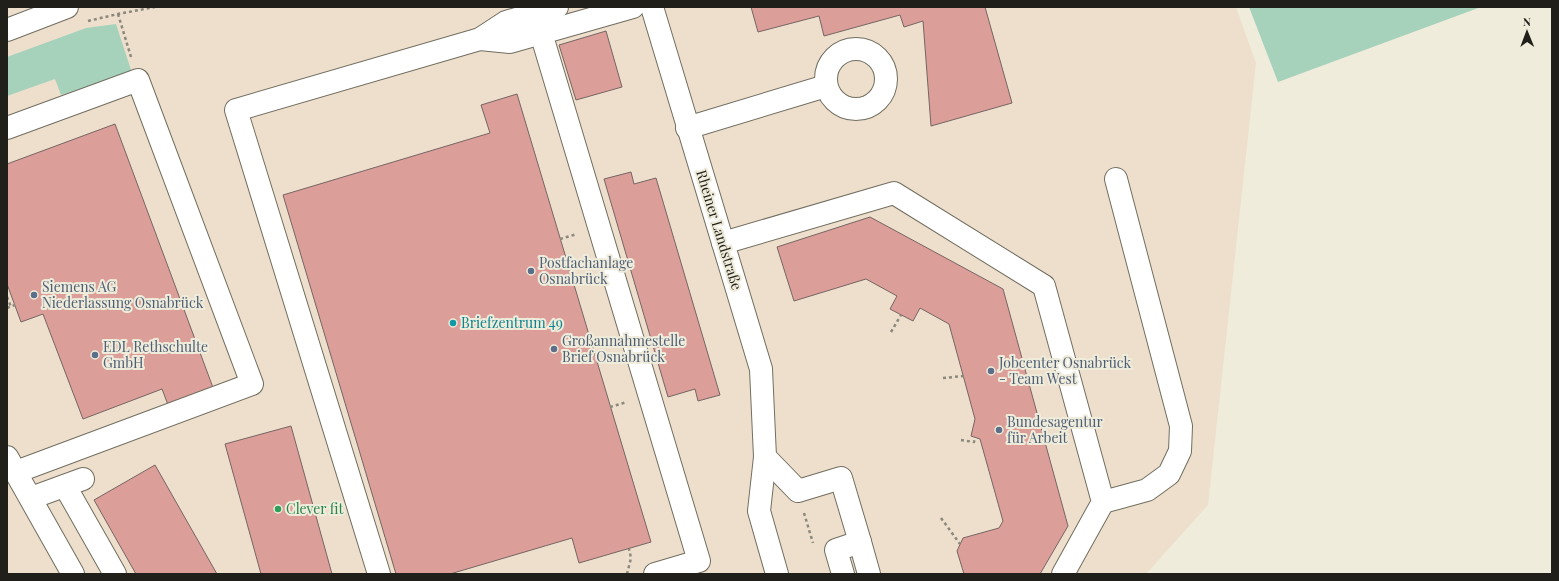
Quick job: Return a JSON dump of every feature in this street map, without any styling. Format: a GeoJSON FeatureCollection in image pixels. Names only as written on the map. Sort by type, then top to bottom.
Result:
{"type":"FeatureCollection","features":[{"type":"Feature","properties":{"kind":"street"},"geometry":{"type":"LineString","coordinates":[[7,30],[67,7]]}},
{"type":"Feature","properties":{"kind":"street"},"geometry":{"type":"LineString","coordinates":[[379,574],[236,110],[480,39],[506,22],[557,7]]}},
{"type":"Feature","properties":{"kind":"street"},"geometry":{"type":"LineString","coordinates":[[480,39],[510,42],[633,7]]}},
{"type":"Feature","properties":{"kind":"street","name":"Rheiner Landstraße"},"geometry":{"type":"LineString","coordinates":[[652,7],[687,128],[761,369],[765,456],[759,511],[778,574]]}},
{"type":"Feature","properties":{"kind":"street"},"geometry":{"type":"LineString","coordinates":[[541,33],[699,561],[655,574]]}},
{"type":"Feature","properties":{"kind":"street"},"geometry":{"type":"LineString","coordinates":[[7,128],[138,80],[252,384],[11,465],[73,574]]}},
{"type":"Feature","properties":{"kind":"street"},"geometry":{"type":"LineString","coordinates":[[687,128],[826,86]]}},
{"type":"Feature","properties":{"kind":"street"},"geometry":{"type":"LineString","coordinates":[[1103,502],[1147,490],[1170,474],[1180,451],[1181,426],[1116,179]]}},
{"type":"Feature","properties":{"kind":"street"},"geometry":{"type":"LineString","coordinates":[[723,243],[894,193],[1044,286],[1103,502],[1063,574]]}},
{"type":"Feature","properties":{"kind":"street"},"geometry":{"type":"LineString","coordinates":[[765,456],[798,491],[841,478],[870,574]]}},
{"type":"Feature","properties":{"kind":"street"},"geometry":{"type":"LineString","coordinates":[[31,498],[74,482],[115,574]]}},
{"type":"Feature","properties":{"kind":"street"},"geometry":{"type":"LineString","coordinates":[[843,574],[836,550],[860,542]]}},
{"type":"Feature","properties":{"kind":"path"},"geometry":{"type":"LineString","coordinates":[[118,14],[138,80]]}},
{"type":"Feature","properties":{"kind":"path"},"geometry":{"type":"LineString","coordinates":[[7,297],[11,306]]}},
{"type":"Feature","properties":{"kind":"path"},"geometry":{"type":"LineString","coordinates":[[7,308],[15,305]]}},
{"type":"Feature","properties":{"kind":"path"},"geometry":{"type":"LineString","coordinates":[[891,332],[901,315]]}},
{"type":"Feature","properties":{"kind":"path"},"geometry":{"type":"LineString","coordinates":[[943,378],[964,376]]}},
{"type":"Feature","properties":{"kind":"path"},"geometry":{"type":"LineString","coordinates":[[961,440],[974,442],[975,437]]}},
{"type":"Feature","properties":{"kind":"path"},"geometry":{"type":"LineString","coordinates":[[798,491],[813,544]]}},
{"type":"Feature","properties":{"kind":"path"},"geometry":{"type":"LineString","coordinates":[[941,518],[960,544]]}},
{"type":"Feature","properties":{"kind":"path"},"geometry":{"type":"LineString","coordinates":[[627,574],[631,558],[629,548]]}},
{"type":"Feature","properties":{"kind":"shaded area"},"geometry":{"type":"Polygon","coordinates":[[[7,7],[1236,7],[1256,63],[1208,505],[1146,574],[7,574],[7,7]]]}},
{"type":"Feature","properties":{"kind":"green space"},"geometry":{"type":"Polygon","coordinates":[[[1249,7],[1481,7],[1278,82],[1249,7]]]}},
{"type":"Feature","properties":{"kind":"green space"},"geometry":{"type":"Polygon","coordinates":[[[116,24],[132,73],[61,95],[55,79],[7,96],[7,57],[86,28],[116,24]]]}},
{"type":"Feature","properties":{"kind":"building"},"geometry":{"type":"Polygon","coordinates":[[[751,7],[985,7],[1012,103],[931,126],[923,21],[904,27],[900,15],[824,36],[819,16],[758,32],[751,7]]]}},
{"type":"Feature","properties":{"kind":"building"},"geometry":{"type":"Polygon","coordinates":[[[606,31],[622,87],[576,100],[559,45],[606,31]]]}},
{"type":"Feature","properties":{"kind":"building","name":"Briefzentrum 49"},"geometry":{"type":"Polygon","coordinates":[[[517,94],[651,542],[579,563],[572,538],[450,574],[396,574],[283,195],[490,133],[481,105],[517,94]]]}},
{"type":"Feature","properties":{"kind":"building"},"geometry":{"type":"Polygon","coordinates":[[[115,124],[215,393],[170,410],[162,389],[83,419],[43,314],[21,322],[7,284],[7,164],[115,124]]]}},
{"type":"Feature","properties":{"kind":"building"},"geometry":{"type":"Polygon","coordinates":[[[631,172],[634,184],[656,178],[720,395],[698,401],[695,389],[668,397],[604,179],[631,172]]]}},
{"type":"Feature","properties":{"kind":"building"},"geometry":{"type":"Polygon","coordinates":[[[870,217],[1003,289],[1068,526],[1040,574],[964,574],[957,551],[963,538],[999,528],[1003,521],[980,439],[971,436],[975,419],[949,324],[920,308],[913,321],[890,309],[897,296],[866,279],[794,301],[777,247],[870,217]]]}},
{"type":"Feature","properties":{"kind":"building","name":"Clever fit"},"geometry":{"type":"Polygon","coordinates":[[[291,426],[332,574],[261,574],[225,444],[291,426]]]}},
{"type":"Feature","properties":{"kind":"building"},"geometry":{"type":"Polygon","coordinates":[[[155,465],[217,574],[136,574],[94,500],[155,465]]]}},
{"type":"Feature","properties":{"kind":"place","name":"Postfachanlage Osnabrück"},"geometry":{"type":"Point","coordinates":[531,271]}},
{"type":"Feature","properties":{"kind":"place","name":"Siemens AG Niederlassung Osnabrück"},"geometry":{"type":"Point","coordinates":[34,295]}},
{"type":"Feature","properties":{"kind":"place","name":"Briefzentrum 49"},"geometry":{"type":"Point","coordinates":[453,323]}},
{"type":"Feature","properties":{"kind":"place","name":"Großannahmestelle Brief Osnabrück"},"geometry":{"type":"Point","coordinates":[554,349]}},
{"type":"Feature","properties":{"kind":"place","name":"EDL Rethschulte GmbH"},"geometry":{"type":"Point","coordinates":[95,355]}},
{"type":"Feature","properties":{"kind":"place","name":"Jobcenter Osnabrück - Team West"},"geometry":{"type":"Point","coordinates":[991,371]}},
{"type":"Feature","properties":{"kind":"place","name":"Bundesagentur für Arbeit"},"geometry":{"type":"Point","coordinates":[999,430]}},
{"type":"Feature","properties":{"kind":"place","name":"Clever fit"},"geometry":{"type":"Point","coordinates":[278,509]}}]}
